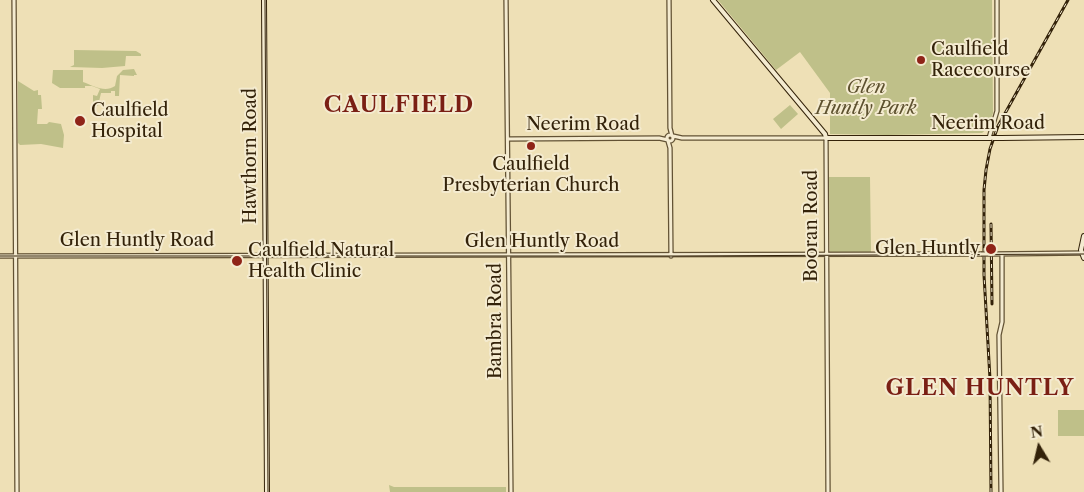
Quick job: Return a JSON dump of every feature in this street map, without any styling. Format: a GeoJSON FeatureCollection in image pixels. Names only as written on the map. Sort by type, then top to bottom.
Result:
{"type":"FeatureCollection","features":[{"type":"Feature","properties":{"kind":"main road","name":"Hawthorn Road"},"geometry":{"type":"LineString","coordinates":[[264,0],[267,492]]}},
{"type":"Feature","properties":{"kind":"main road"},"geometry":{"type":"LineString","coordinates":[[713,0],[826,138]]}},
{"type":"Feature","properties":{"kind":"main road","name":"Neerim Road"},"geometry":{"type":"LineString","coordinates":[[826,138],[1084,138]]}},
{"type":"Feature","properties":{"kind":"main road"},"geometry":{"type":"LineString","coordinates":[[1084,236],[1081,248],[1084,258]]}},
{"type":"Feature","properties":{"kind":"street"},"geometry":{"type":"LineString","coordinates":[[14,0],[14,255],[17,492]]}},
{"type":"Feature","properties":{"kind":"street","name":"Bambra Road"},"geometry":{"type":"LineString","coordinates":[[506,0],[511,492]]}},
{"type":"Feature","properties":{"kind":"street"},"geometry":{"type":"LineString","coordinates":[[669,0],[671,256]]}},
{"type":"Feature","properties":{"kind":"street"},"geometry":{"type":"LineString","coordinates":[[991,138],[997,111],[997,0]]}},
{"type":"Feature","properties":{"kind":"street","name":"Neerim Road"},"geometry":{"type":"LineString","coordinates":[[508,139],[826,138]]}},
{"type":"Feature","properties":{"kind":"street","name":"Booran Road"},"geometry":{"type":"LineString","coordinates":[[826,138],[828,492]]}},
{"type":"Feature","properties":{"kind":"street","name":"Glen Huntly Road"},"geometry":{"type":"LineString","coordinates":[[0,256],[671,256],[1083,253]]}},
{"type":"Feature","properties":{"kind":"street"},"geometry":{"type":"LineString","coordinates":[[1001,492],[999,335],[1002,322],[1002,254]]}},
{"type":"Feature","properties":{"kind":"green space","name":"Caulfield Racecourse"},"geometry":{"type":"Polygon","coordinates":[[[718,0],[992,0],[993,113],[988,128],[982,133],[830,134],[830,93],[800,52],[776,70],[718,0]]]}},
{"type":"Feature","properties":{"kind":"green space"},"geometry":{"type":"Polygon","coordinates":[[[74,50],[136,51],[141,56],[126,56],[125,66],[102,68],[70,67],[74,65],[74,50]]]}},
{"type":"Feature","properties":{"kind":"green space"},"geometry":{"type":"Polygon","coordinates":[[[134,69],[137,75],[120,75],[119,96],[115,96],[115,91],[101,93],[98,106],[93,106],[93,95],[97,96],[100,89],[92,86],[85,86],[85,88],[60,88],[52,83],[53,70],[83,70],[83,82],[107,89],[115,86],[117,76],[123,70],[134,69]]]}},
{"type":"Feature","properties":{"kind":"green space"},"geometry":{"type":"Polygon","coordinates":[[[18,81],[34,91],[38,90],[38,95],[41,95],[42,109],[38,109],[37,124],[47,124],[49,122],[61,124],[64,135],[63,148],[41,144],[20,145],[18,143],[18,81]]]}},
{"type":"Feature","properties":{"kind":"green space"},"geometry":{"type":"Polygon","coordinates":[[[790,105],[798,114],[781,129],[773,119],[790,105]]]}},
{"type":"Feature","properties":{"kind":"green space"},"geometry":{"type":"Polygon","coordinates":[[[829,177],[870,177],[871,252],[830,253],[829,177]]]}},
{"type":"Feature","properties":{"kind":"green space"},"geometry":{"type":"Polygon","coordinates":[[[1058,410],[1084,410],[1084,436],[1058,436],[1058,410]]]}},
{"type":"Feature","properties":{"kind":"green space"},"geometry":{"type":"Polygon","coordinates":[[[389,485],[394,487],[506,487],[506,492],[390,492],[389,485]]]}},
{"type":"Feature","properties":{"kind":"tram line"},"geometry":{"type":"LineString","coordinates":[[265,0],[268,492]]}},
{"type":"Feature","properties":{"kind":"tram line"},"geometry":{"type":"LineString","coordinates":[[0,256],[1084,254]]}},
{"type":"Feature","properties":{"kind":"railway"},"geometry":{"type":"LineString","coordinates":[[991,492],[990,379],[984,275],[984,190],[986,170],[990,149],[998,126],[1068,0]]}},
{"type":"Feature","properties":{"kind":"railway"},"geometry":{"type":"LineString","coordinates":[[991,224],[992,304]]}},
{"type":"Feature","properties":{"kind":"place","name":"Caulfield Racecourse"},"geometry":{"type":"Point","coordinates":[921,60]}},
{"type":"Feature","properties":{"kind":"place","name":"Caulfield Hospital"},"geometry":{"type":"Point","coordinates":[80,121]}},
{"type":"Feature","properties":{"kind":"place","name":"Caulfield Presbyterian Church"},"geometry":{"type":"Point","coordinates":[531,146]}},
{"type":"Feature","properties":{"kind":"place","name":"Glen Huntly"},"geometry":{"type":"Point","coordinates":[991,249]}},
{"type":"Feature","properties":{"kind":"place","name":"Caulfield Natural Health Clinic"},"geometry":{"type":"Point","coordinates":[237,261]}},
{"type":"Feature","properties":{"kind":"district","name":"CAULFIELD"},"geometry":{"type":"Point","coordinates":[399,106]}},
{"type":"Feature","properties":{"kind":"district","name":"GLEN HUNTLY"},"geometry":{"type":"Point","coordinates":[980,389]}},
{"type":"Feature","properties":{"kind":"park label","name":"Glen Huntly Park"},"geometry":{"type":"Point","coordinates":[866,98]}}]}
